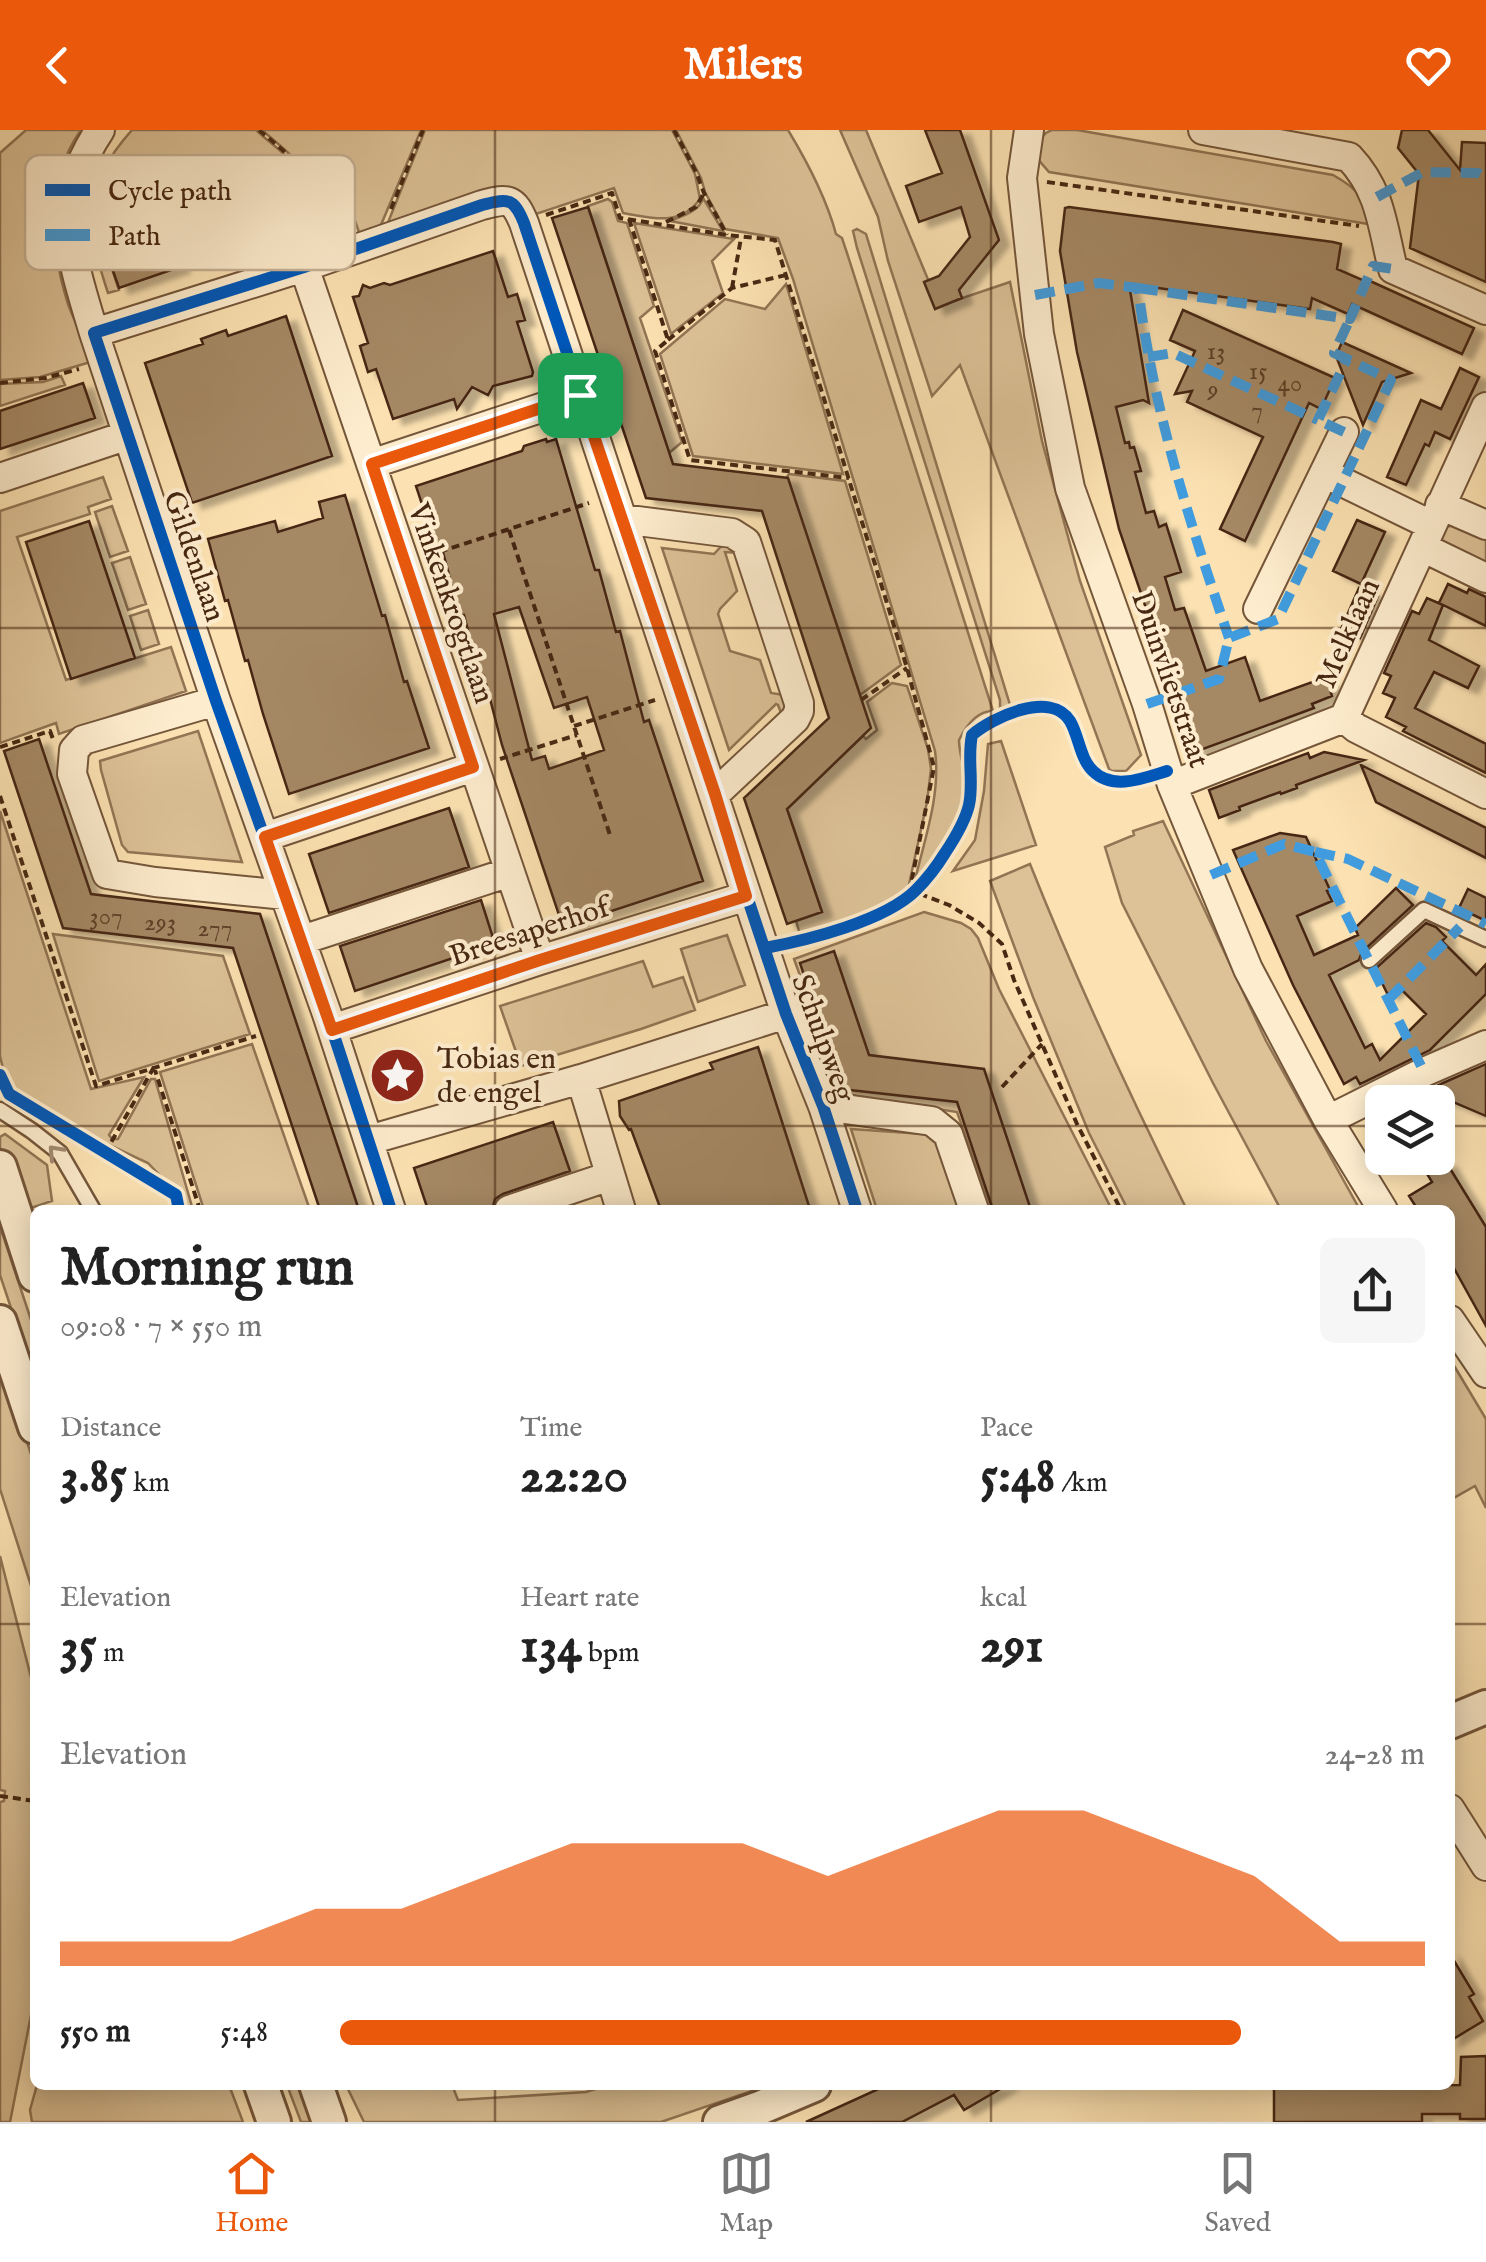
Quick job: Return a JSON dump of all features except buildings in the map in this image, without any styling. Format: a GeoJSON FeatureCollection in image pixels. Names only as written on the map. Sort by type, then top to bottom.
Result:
{"type":"FeatureCollection","features":[{"type":"Feature","properties":{"kind":"street","name":"Gildenlaan"},"geometry":{"type":"LineString","coordinates":[[84,155],[100,130]]}},
{"type":"Feature","properties":{"kind":"street","name":"Duinvlietstraat"},"geometry":{"type":"LineString","coordinates":[[1030,130],[1022,178],[1038,334],[1070,488],[1172,785],[1248,969],[1328,1120],[1380,1205]]}},
{"type":"Feature","properties":{"kind":"street"},"geometry":{"type":"LineString","coordinates":[[1202,130],[1348,157],[1364,173],[1376,197],[1393,269],[1486,310]]}},
{"type":"Feature","properties":{"kind":"street"},"geometry":{"type":"LineString","coordinates":[[355,248],[504,200],[518,212]]}},
{"type":"Feature","properties":{"kind":"street","name":"Schulpweg"},"geometry":{"type":"LineString","coordinates":[[518,212],[786,1014],[823,1106],[855,1205]]}},
{"type":"Feature","properties":{"kind":"street","name":"Gildenlaan"},"geometry":{"type":"LineString","coordinates":[[75,270],[216,701],[302,940],[389,1205]]}},
{"type":"Feature","properties":{"kind":"street"},"geometry":{"type":"LineString","coordinates":[[94,333],[292,270]]}},
{"type":"Feature","properties":{"kind":"street","name":"Vinkenkrogtlaan"},"geometry":{"type":"LineString","coordinates":[[313,270],[404,563],[540,960]]}},
{"type":"Feature","properties":{"kind":"street"},"geometry":{"type":"LineString","coordinates":[[372,464],[580,395]]}},
{"type":"Feature","properties":{"kind":"street","name":"Melklaan"},"geometry":{"type":"LineString","coordinates":[[1172,785],[1344,718],[1486,408]]}},
{"type":"Feature","properties":{"kind":"street"},"geometry":{"type":"LineString","coordinates":[[1258,609],[1344,432]]}},
{"type":"Feature","properties":{"kind":"street"},"geometry":{"type":"LineString","coordinates":[[0,478],[128,435]]}},
{"type":"Feature","properties":{"kind":"street"},"geometry":{"type":"LineString","coordinates":[[1324,473],[1431,526],[1486,578]]}},
{"type":"Feature","properties":{"kind":"street"},"geometry":{"type":"LineString","coordinates":[[618,507],[732,532],[746,542],[799,711],[715,794]]}},
{"type":"Feature","properties":{"kind":"street"},"geometry":{"type":"LineString","coordinates":[[1431,526],[1486,525]]}},
{"type":"Feature","properties":{"kind":"street"},"geometry":{"type":"LineString","coordinates":[[216,701],[83,740],[74,750],[72,774],[106,874],[285,895]]}},
{"type":"Feature","properties":{"kind":"street"},"geometry":{"type":"LineString","coordinates":[[1344,718],[1356,728],[1486,794]]}},
{"type":"Feature","properties":{"kind":"street"},"geometry":{"type":"LineString","coordinates":[[265,837],[473,767]]}},
{"type":"Feature","properties":{"kind":"street","name":"Breesaperhof"},"geometry":{"type":"LineString","coordinates":[[302,940],[510,872]]}},
{"type":"Feature","properties":{"kind":"street","name":"Breesaperhof"},"geometry":{"type":"LineString","coordinates":[[332,1030],[746,896]]}},
{"type":"Feature","properties":{"kind":"street"},"geometry":{"type":"LineString","coordinates":[[369,1140],[786,1014]]}},
{"type":"Feature","properties":{"kind":"street"},"geometry":{"type":"LineString","coordinates":[[1328,1120],[1486,1045]]}},
{"type":"Feature","properties":{"kind":"street"},"geometry":{"type":"LineString","coordinates":[[581,1079],[619,1205]]}},
{"type":"Feature","properties":{"kind":"street","name":"Schulpweg"},"geometry":{"type":"LineString","coordinates":[[823,1106],[932,1121],[948,1134],[972,1205]]}},
{"type":"Feature","properties":{"kind":"street"},"geometry":{"type":"LineString","coordinates":[[0,1168],[30,1260]]}},
{"type":"Feature","properties":{"kind":"street"},"geometry":{"type":"LineString","coordinates":[[524,1205],[610,1176]]}},
{"type":"Feature","properties":{"kind":"street"},"geometry":{"type":"LineString","coordinates":[[0,1322],[30,1412]]}},
{"type":"Feature","properties":{"kind":"street"},"geometry":{"type":"LineString","coordinates":[[1455,1327],[1486,1372]]}},
{"type":"Feature","properties":{"kind":"street"},"geometry":{"type":"LineString","coordinates":[[1455,1720],[1486,1707]]}},
{"type":"Feature","properties":{"kind":"street"},"geometry":{"type":"LineString","coordinates":[[1455,1817],[1486,1866]]}},
{"type":"Feature","properties":{"kind":"street"},"geometry":{"type":"LineString","coordinates":[[263,2090],[274,2122]]}},
{"type":"Feature","properties":{"kind":"street"},"geometry":{"type":"LineString","coordinates":[[318,2090],[329,2122]]}},
{"type":"Feature","properties":{"kind":"street"},"geometry":{"type":"LineString","coordinates":[[720,2122],[764,2115],[806,2090]]}},
{"type":"Feature","properties":{"kind":"lane"},"geometry":{"type":"LineString","coordinates":[[1369,960],[1424,910],[1486,939]]}},
{"type":"Feature","properties":{"kind":"lane"},"geometry":{"type":"LineString","coordinates":[[0,1110],[60,1153],[91,1205]]}},
{"type":"Feature","properties":{"kind":"path"},"geometry":{"type":"LineString","coordinates":[[259,130],[286,155]]}},
{"type":"Feature","properties":{"kind":"path"},"geometry":{"type":"LineString","coordinates":[[379,240],[423,130]]}},
{"type":"Feature","properties":{"kind":"path"},"geometry":{"type":"LineString","coordinates":[[674,130],[727,235]]}},
{"type":"Feature","properties":{"kind":"path"},"geometry":{"type":"LineString","coordinates":[[1022,178],[1384,230]]}},
{"type":"Feature","properties":{"kind":"path"},"geometry":{"type":"LineString","coordinates":[[662,224],[696,207],[704,193]]}},
{"type":"Feature","properties":{"kind":"path"},"geometry":{"type":"LineString","coordinates":[[518,212],[612,194],[620,218],[775,240],[934,768],[911,895]]}},
{"type":"Feature","properties":{"kind":"path"},"geometry":{"type":"LineString","coordinates":[[629,220],[668,340]]}},
{"type":"Feature","properties":{"kind":"path"},"geometry":{"type":"LineString","coordinates":[[732,288],[741,236]]}},
{"type":"Feature","properties":{"kind":"path"},"geometry":{"type":"LineString","coordinates":[[786,275],[732,288],[654,352],[690,460],[849,478]]}},
{"type":"Feature","properties":{"kind":"path"},"geometry":{"type":"LineString","coordinates":[[0,382],[45,378],[104,362]]}},
{"type":"Feature","properties":{"kind":"path"},"geometry":{"type":"LineString","coordinates":[[404,563],[509,530],[618,507]]}},
{"type":"Feature","properties":{"kind":"path"},"geometry":{"type":"LineString","coordinates":[[509,530],[611,838]]}},
{"type":"Feature","properties":{"kind":"path"},"geometry":{"type":"LineString","coordinates":[[861,700],[907,668]]}},
{"type":"Feature","properties":{"kind":"path"},"geometry":{"type":"LineString","coordinates":[[574,726],[661,698],[664,706],[682,700]]}},
{"type":"Feature","properties":{"kind":"path"},"geometry":{"type":"LineString","coordinates":[[0,747],[50,732],[55,744],[74,750]]}},
{"type":"Feature","properties":{"kind":"path"},"geometry":{"type":"LineString","coordinates":[[473,767],[577,735]]}},
{"type":"Feature","properties":{"kind":"path"},"geometry":{"type":"LineString","coordinates":[[0,796],[96,1086],[256,1036]]}},
{"type":"Feature","properties":{"kind":"path"},"geometry":{"type":"LineString","coordinates":[[911,895],[926,879]]}},
{"type":"Feature","properties":{"kind":"path"},"geometry":{"type":"LineString","coordinates":[[911,895],[950,905],[980,923],[1002,944],[1077,1124],[1118,1205]]}},
{"type":"Feature","properties":{"kind":"path"},"geometry":{"type":"LineString","coordinates":[[1002,1088],[1042,1044]]}},
{"type":"Feature","properties":{"kind":"path"},"geometry":{"type":"LineString","coordinates":[[106,1152],[154,1068]]}},
{"type":"Feature","properties":{"kind":"path"},"geometry":{"type":"LineString","coordinates":[[154,1068],[198,1205]]}},
{"type":"Feature","properties":{"kind":"path"},"geometry":{"type":"LineString","coordinates":[[89,1143],[120,1161]]}},
{"type":"Feature","properties":{"kind":"path"},"geometry":{"type":"LineString","coordinates":[[0,1796],[30,1800]]}},
{"type":"Feature","properties":{"kind":"shaded area"},"geometry":{"type":"Polygon","coordinates":[[[26,130],[81,130],[67,155],[25,155],[25,270],[59,270],[68,304],[94,361],[40,377],[0,380],[0,153],[26,130]]]}},
{"type":"Feature","properties":{"kind":"shaded area"},"geometry":{"type":"Polygon","coordinates":[[[132,130],[256,130],[284,155],[113,155],[132,130]]]}},
{"type":"Feature","properties":{"kind":"shaded area"},"geometry":{"type":"Polygon","coordinates":[[[262,130],[421,130],[378,232],[361,238],[355,221],[355,155],[291,155],[262,130]]]}},
{"type":"Feature","properties":{"kind":"shaded area"},"geometry":{"type":"Polygon","coordinates":[[[425,130],[672,130],[695,174],[700,199],[684,214],[644,217],[623,213],[614,188],[530,216],[525,200],[385,230],[425,130]]]}},
{"type":"Feature","properties":{"kind":"shaded area"},"geometry":{"type":"Polygon","coordinates":[[[676,130],[788,130],[803,155],[836,234],[842,238],[993,711],[973,720],[959,740],[966,787],[961,814],[933,864],[914,884],[934,801],[935,751],[793,279],[778,238],[725,229],[676,130]]]}},
{"type":"Feature","properties":{"kind":"shaded area"},"geometry":{"type":"Polygon","coordinates":[[[840,130],[866,130],[939,306],[1010,282],[1042,441],[1080,581],[1141,755],[1126,771],[1109,769],[960,365],[932,396],[888,261],[878,217],[840,130]]]}},
{"type":"Feature","properties":{"kind":"shaded area"},"geometry":{"type":"Polygon","coordinates":[[[1052,130],[1077,130],[1333,175],[1358,194],[1368,224],[1049,172],[1030,150],[1052,130]]]}},
{"type":"Feature","properties":{"kind":"shaded area"},"geometry":{"type":"Polygon","coordinates":[[[703,198],[723,231],[670,221],[694,210],[703,198]]]}},
{"type":"Feature","properties":{"kind":"shaded area"},"geometry":{"type":"Polygon","coordinates":[[[608,199],[618,221],[627,223],[654,306],[640,318],[682,442],[669,453],[588,206],[608,199]]]}},
{"type":"Feature","properties":{"kind":"shaded area"},"geometry":{"type":"Polygon","coordinates":[[[634,223],[734,239],[712,261],[723,293],[671,334],[634,223]]]}},
{"type":"Feature","properties":{"kind":"shaded area"},"geometry":{"type":"Polygon","coordinates":[[[853,231],[866,234],[1010,705],[1000,708],[857,248],[853,231]]]}},
{"type":"Feature","properties":{"kind":"shaded area"},"geometry":{"type":"Polygon","coordinates":[[[101,270],[112,270],[119,290],[108,293],[101,270]]]}},
{"type":"Feature","properties":{"kind":"shaded area"},"geometry":{"type":"Polygon","coordinates":[[[786,284],[843,474],[693,456],[660,354],[725,299],[765,309],[786,284]]]}},
{"type":"Feature","properties":{"kind":"shaded area"},"geometry":{"type":"Polygon","coordinates":[[[61,376],[65,385],[0,406],[0,384],[43,382],[61,376]]]}},
{"type":"Feature","properties":{"kind":"shaded area"},"geometry":{"type":"Polygon","coordinates":[[[789,474],[845,481],[901,665],[860,695],[787,477],[789,474]]]}},
{"type":"Feature","properties":{"kind":"shaded area"},"geometry":{"type":"Polygon","coordinates":[[[103,477],[111,499],[88,507],[90,514],[17,537],[66,680],[171,647],[186,691],[59,734],[56,723],[0,743],[0,511],[103,477]]]}},
{"type":"Feature","properties":{"kind":"shaded area"},"geometry":{"type":"Polygon","coordinates":[[[112,506],[128,551],[110,557],[95,512],[112,506]]]}},
{"type":"Feature","properties":{"kind":"shaded area"},"geometry":{"type":"Polygon","coordinates":[[[1455,525],[1486,538],[1486,567],[1437,543],[1445,527],[1455,525]]]}},
{"type":"Feature","properties":{"kind":"shaded area"},"geometry":{"type":"Polygon","coordinates":[[[728,539],[740,553],[725,552],[737,591],[718,614],[730,651],[760,660],[771,693],[790,696],[783,718],[776,704],[729,750],[662,548],[714,554],[728,539]]]}},
{"type":"Feature","properties":{"kind":"shaded area"},"geometry":{"type":"Polygon","coordinates":[[[130,557],[146,604],[128,610],[112,563],[130,557]]]}},
{"type":"Feature","properties":{"kind":"shaded area"},"geometry":{"type":"Polygon","coordinates":[[[148,610],[159,644],[141,650],[130,616],[148,610]]]}},
{"type":"Feature","properties":{"kind":"shaded area"},"geometry":{"type":"Polygon","coordinates":[[[892,683],[907,686],[931,769],[908,889],[872,911],[800,934],[796,921],[822,912],[787,809],[863,736],[866,739],[877,730],[867,702],[892,683]]]}},
{"type":"Feature","properties":{"kind":"shaded area"},"geometry":{"type":"Polygon","coordinates":[[[198,731],[242,862],[128,852],[122,845],[100,761],[198,731]]]}},
{"type":"Feature","properties":{"kind":"shaded area"},"geometry":{"type":"Polygon","coordinates":[[[1001,741],[1036,845],[953,871],[975,840],[988,744],[1001,741]]]}},
{"type":"Feature","properties":{"kind":"shaded area"},"geometry":{"type":"Polygon","coordinates":[[[0,811],[91,1089],[144,1077],[109,1135],[118,1139],[151,1079],[155,1079],[192,1205],[174,1205],[166,1182],[148,1163],[24,1105],[5,1077],[0,1056],[0,811]]]}},
{"type":"Feature","properties":{"kind":"shaded area"},"geometry":{"type":"Polygon","coordinates":[[[1163,821],[1266,1041],[1357,1205],[1278,1205],[1122,903],[1105,847],[1134,835],[1133,831],[1163,821]]]}},
{"type":"Feature","properties":{"kind":"shaded area"},"geometry":{"type":"Polygon","coordinates":[[[1030,864],[1066,952],[1185,1205],[1125,1205],[1089,1133],[990,881],[1030,864]]]}},
{"type":"Feature","properties":{"kind":"shaded area"},"geometry":{"type":"Polygon","coordinates":[[[924,912],[971,929],[1109,1205],[990,1205],[957,1112],[843,1094],[794,959],[924,912]]]}},
{"type":"Feature","properties":{"kind":"shaded area"},"geometry":{"type":"Polygon","coordinates":[[[53,934],[223,956],[250,1034],[99,1081],[53,934]]]}},
{"type":"Feature","properties":{"kind":"shaded area"},"geometry":{"type":"Polygon","coordinates":[[[727,935],[745,985],[698,1002],[681,949],[727,935]]]}},
{"type":"Feature","properties":{"kind":"shaded area"},"geometry":{"type":"Polygon","coordinates":[[[643,961],[653,987],[683,977],[695,1010],[521,1066],[500,1006],[643,961]]]}},
{"type":"Feature","properties":{"kind":"shaded area"},"geometry":{"type":"Polygon","coordinates":[[[252,1044],[308,1205],[202,1205],[160,1072],[252,1044]]]}},
{"type":"Feature","properties":{"kind":"shaded area"},"geometry":{"type":"Polygon","coordinates":[[[851,1129],[938,1135],[961,1205],[875,1205],[851,1129]]]}},
{"type":"Feature","properties":{"kind":"shaded area"},"geometry":{"type":"Polygon","coordinates":[[[5,1134],[47,1165],[52,1201],[30,1205],[22,1211],[0,1151],[0,1137],[5,1134]]]}},
{"type":"Feature","properties":{"kind":"shaded area"},"geometry":{"type":"Polygon","coordinates":[[[0,1226],[30,1317],[30,1365],[0,1275],[0,1226]]]}},
{"type":"Feature","properties":{"kind":"shaded area"},"geometry":{"type":"Polygon","coordinates":[[[0,1361],[30,1451],[30,1582],[0,1489],[0,1361]]]}},
{"type":"Feature","properties":{"kind":"shaded area"},"geometry":{"type":"Polygon","coordinates":[[[1455,1367],[1486,1419],[1486,1508],[1475,1486],[1455,1497],[1455,1367]]]}},
{"type":"Feature","properties":{"kind":"shaded area"},"geometry":{"type":"Polygon","coordinates":[[[0,1556],[30,1673],[30,2020],[10,2122],[0,2122],[0,1802],[4,1801],[5,1791],[0,1790],[0,1556]]]}},
{"type":"Feature","properties":{"kind":"shaded area"},"geometry":{"type":"Polygon","coordinates":[[[36,2090],[231,2090],[243,2122],[32,2122],[30,2110],[36,2090]]]}},
{"type":"Feature","properties":{"kind":"shaded area"},"geometry":{"type":"Polygon","coordinates":[[[289,2090],[301,2090],[313,2122],[301,2122],[289,2090]]]}},
{"type":"Feature","properties":{"kind":"shaded area"},"geometry":{"type":"Polygon","coordinates":[[[348,2090],[454,2090],[458,2100],[592,2090],[754,2090],[661,2122],[364,2122],[348,2090]]]}},
{"type":"Feature","properties":{"kind":"marked path"},"geometry":{"type":"LineString","coordinates":[[1377,197],[1423,172],[1478,173],[1486,177]]}},
{"type":"Feature","properties":{"kind":"marked path"},"geometry":{"type":"LineString","coordinates":[[1138,288],[1350,319],[1373,266],[1393,269]]}},
{"type":"Feature","properties":{"kind":"marked path"},"geometry":{"type":"LineString","coordinates":[[1035,295],[1099,283],[1138,288],[1163,423],[1229,638]]}},
{"type":"Feature","properties":{"kind":"marked path"},"geometry":{"type":"LineString","coordinates":[[1147,704],[1219,679],[1229,638],[1278,619],[1391,380],[1334,353],[1350,319]]}},
{"type":"Feature","properties":{"kind":"marked path"},"geometry":{"type":"LineString","coordinates":[[1148,357],[1173,353],[1318,420]]}},
{"type":"Feature","properties":{"kind":"marked path"},"geometry":{"type":"LineString","coordinates":[[1344,432],[1318,420],[1347,359]]}},
{"type":"Feature","properties":{"kind":"marked path"},"geometry":{"type":"LineString","coordinates":[[1211,875],[1284,844],[1315,852],[1424,1072]]}},
{"type":"Feature","properties":{"kind":"marked path"},"geometry":{"type":"LineString","coordinates":[[1315,852],[1348,859],[1486,924]]}},
{"type":"Feature","properties":{"kind":"marked path"},"geometry":{"type":"LineString","coordinates":[[1388,1000],[1460,927]]}},
{"type":"Feature","properties":{"kind":"cycle path"},"geometry":{"type":"LineString","coordinates":[[355,249],[503,201],[516,208],[524,223],[786,1014],[823,1106],[855,1205]]}},
{"type":"Feature","properties":{"kind":"cycle path"},"geometry":{"type":"LineString","coordinates":[[294,270],[94,333],[389,1205]]}},
{"type":"Feature","properties":{"kind":"cycle path"},"geometry":{"type":"LineString","coordinates":[[765,948],[866,920],[916,890],[942,858],[967,811],[972,735],[1007,714],[1036,707],[1061,712],[1070,721],[1089,766],[1101,777],[1119,782],[1167,771]]}},
{"type":"Feature","properties":{"kind":"cycle path"},"geometry":{"type":"LineString","coordinates":[[0,1075],[9,1094],[176,1195],[178,1205]]}},
{"type":"Feature","properties":{"kind":"place","name":"Tobias en de engel"},"geometry":{"type":"Point","coordinates":[398,1075]}},
{"type":"Feature","properties":{"kind":"route"},"geometry":{"type":"LineString","coordinates":[[580,395],[746,896],[332,1030],[265,837],[473,767],[372,464],[580,395]]}}]}
